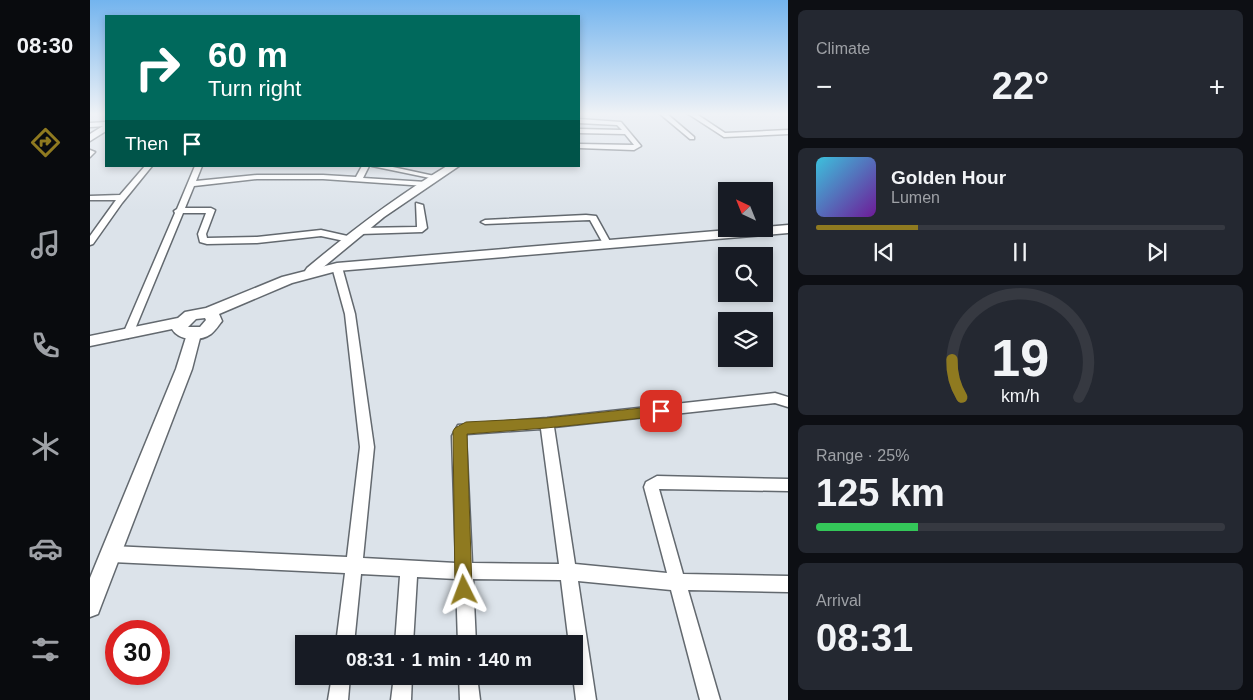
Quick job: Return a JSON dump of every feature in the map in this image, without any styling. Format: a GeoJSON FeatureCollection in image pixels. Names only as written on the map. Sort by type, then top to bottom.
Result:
{"type":"FeatureCollection","features":[{"type":"Feature","properties":{"kind":"main road"},"geometry":{"type":"LineString","coordinates":[[90,341],[128,334],[188,328],[196,314],[208,314],[311,271],[337,267],[788,229]]}},
{"type":"Feature","properties":{"kind":"street"},"geometry":{"type":"LineString","coordinates":[[580,146],[637,146]]}},
{"type":"Feature","properties":{"kind":"street"},"geometry":{"type":"LineString","coordinates":[[90,242],[122,197],[148,167]]}},
{"type":"Feature","properties":{"kind":"street"},"geometry":{"type":"LineString","coordinates":[[128,334],[198,167]]}},
{"type":"Feature","properties":{"kind":"street"},"geometry":{"type":"LineString","coordinates":[[258,177],[260,167]]}},
{"type":"Feature","properties":{"kind":"street"},"geometry":{"type":"LineString","coordinates":[[360,179],[366,167]]}},
{"type":"Feature","properties":{"kind":"street"},"geometry":{"type":"LineString","coordinates":[[380,167],[436,177]]}},
{"type":"Feature","properties":{"kind":"street"},"geometry":{"type":"LineString","coordinates":[[311,271],[349,238],[452,167]]}},
{"type":"Feature","properties":{"kind":"street"},"geometry":{"type":"LineString","coordinates":[[191,184],[258,177],[360,179],[426,184]]}},
{"type":"Feature","properties":{"kind":"street"},"geometry":{"type":"LineString","coordinates":[[90,198],[122,197]]}},
{"type":"Feature","properties":{"kind":"street"},"geometry":{"type":"LineString","coordinates":[[360,231],[419,230],[423,228],[419,205]]}},
{"type":"Feature","properties":{"kind":"street"},"geometry":{"type":"LineString","coordinates":[[178,211],[212,211],[202,234],[202,240],[206,241],[258,240],[321,233],[349,238]]}},
{"type":"Feature","properties":{"kind":"street"},"geometry":{"type":"LineString","coordinates":[[485,222],[593,218],[608,245]]}},
{"type":"Feature","properties":{"kind":"street"},"geometry":{"type":"LineString","coordinates":[[337,267],[350,314],[367,447],[345,635]]}},
{"type":"Feature","properties":{"kind":"street"},"geometry":{"type":"LineString","coordinates":[[90,606],[184,369],[188,328]]}},
{"type":"Feature","properties":{"kind":"street"},"geometry":{"type":"LineString","coordinates":[[466,635],[460,431],[466,428],[546,423],[776,398],[788,402]]}},
{"type":"Feature","properties":{"kind":"street"},"geometry":{"type":"LineString","coordinates":[[546,423],[586,700]]}},
{"type":"Feature","properties":{"kind":"street"},"geometry":{"type":"LineString","coordinates":[[710,700],[652,492],[652,484],[657,482],[788,485]]}},
{"type":"Feature","properties":{"kind":"street"},"geometry":{"type":"LineString","coordinates":[[112,554],[463,572],[568,572],[677,582],[788,585]]}},
{"type":"Feature","properties":{"kind":"street"},"geometry":{"type":"LineString","coordinates":[[405,635],[409,569]]}},
{"type":"Feature","properties":{"kind":"street"},"geometry":{"type":"LineString","coordinates":[[338,700],[340,685]]}},
{"type":"Feature","properties":{"kind":"street"},"geometry":{"type":"LineString","coordinates":[[401,700],[402,685]]}},
{"type":"Feature","properties":{"kind":"street"},"geometry":{"type":"LineString","coordinates":[[469,685],[470,700]]}},
{"type":"Feature","properties":{"kind":"route"},"geometry":{"type":"LineString","coordinates":[[464,590],[460,431],[466,428],[546,423],[661,411]]}}]}
